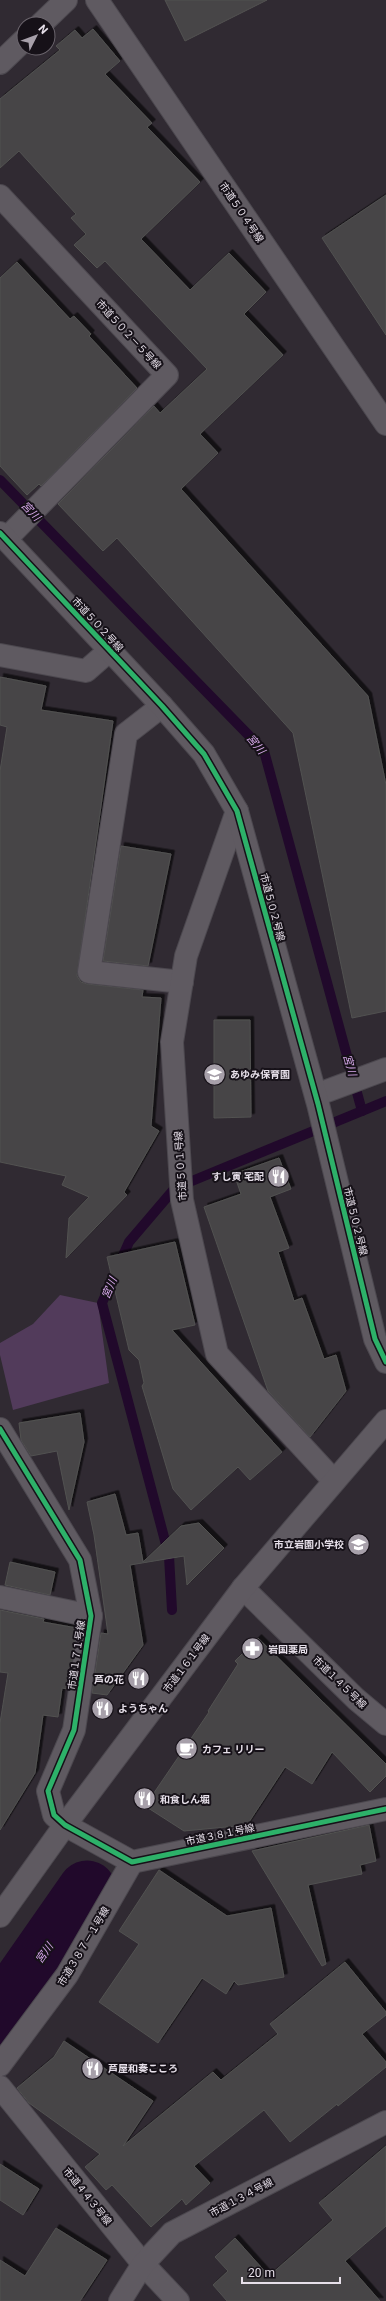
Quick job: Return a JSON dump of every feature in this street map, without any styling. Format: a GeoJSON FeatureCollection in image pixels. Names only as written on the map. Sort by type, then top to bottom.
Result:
{"type":"FeatureCollection","features":[{"type":"Feature","properties":{"kind":"street"},"geometry":{"type":"LineString","coordinates":[[49,16],[66,0]]}},
{"type":"Feature","properties":{"kind":"street","name":"市道５０４号線"},"geometry":{"type":"LineString","coordinates":[[98,0],[386,424]]}},
{"type":"Feature","properties":{"kind":"street"},"geometry":{"type":"LineString","coordinates":[[0,63],[16,48]]}},
{"type":"Feature","properties":{"kind":"street","name":"市道５０２－５号線"},"geometry":{"type":"LineString","coordinates":[[0,196],[167,375],[34,512],[3,536]]}},
{"type":"Feature","properties":{"kind":"street","name":"市道５０２号線"},"geometry":{"type":"LineString","coordinates":[[3,536],[162,706],[204,754],[237,811],[323,1096],[328,1148],[376,1339],[386,1362]]}},
{"type":"Feature","properties":{"kind":"street"},"geometry":{"type":"LineString","coordinates":[[0,655],[86,672],[110,650]]}},
{"type":"Feature","properties":{"kind":"street"},"geometry":{"type":"LineString","coordinates":[[162,706],[126,734],[89,972],[182,982]]}},
{"type":"Feature","properties":{"kind":"street","name":"市道５０１号線"},"geometry":{"type":"LineString","coordinates":[[237,811],[186,956],[172,1042],[182,1200],[217,1354],[334,1481]]}},
{"type":"Feature","properties":{"kind":"street"},"geometry":{"type":"LineString","coordinates":[[323,1096],[380,1071]]}},
{"type":"Feature","properties":{"kind":"street","name":"市道１６１号線"},"geometry":{"type":"LineString","coordinates":[[1,1912],[243,1588],[386,1421]]}},
{"type":"Feature","properties":{"kind":"street","name":"市道１７１号線"},"geometry":{"type":"LineString","coordinates":[[0,1429],[80,1560],[91,1616],[74,1730],[48,1791],[54,1815],[65,1825]]}},
{"type":"Feature","properties":{"kind":"street","name":"市道１４５号線"},"geometry":{"type":"LineString","coordinates":[[243,1588],[356,1699],[386,1724]]}},
{"type":"Feature","properties":{"kind":"street"},"geometry":{"type":"LineString","coordinates":[[0,1597],[91,1616]]}},
{"type":"Feature","properties":{"kind":"street","name":"市道３８１号線"},"geometry":{"type":"LineString","coordinates":[[132,1862],[386,1809]]}},
{"type":"Feature","properties":{"kind":"street"},"geometry":{"type":"LineString","coordinates":[[65,1825],[132,1862]]}},
{"type":"Feature","properties":{"kind":"street","name":"市道３８７－１号線"},"geometry":{"type":"LineString","coordinates":[[0,2066],[67,1975],[132,1862]]}},
{"type":"Feature","properties":{"kind":"street","name":"市道４４３号線"},"geometry":{"type":"LineString","coordinates":[[0,2088],[143,2264],[178,2301]]}},
{"type":"Feature","properties":{"kind":"street","name":"市道１３４号線"},"geometry":{"type":"LineString","coordinates":[[120,2301],[143,2264],[172,2233],[386,2122]]}},
{"type":"Feature","properties":{"kind":"shaded area"},"geometry":{"type":"Polygon","coordinates":[[[60,1295],[98,1303],[109,1383],[13,1410],[0,1355],[0,1343],[33,1324],[60,1295]]]}},
{"type":"Feature","properties":{"kind":"building"},"geometry":{"type":"Polygon","coordinates":[[[165,0],[267,0],[185,41],[165,0]]]}},
{"type":"Feature","properties":{"kind":"building"},"geometry":{"type":"Polygon","coordinates":[[[93,29],[120,61],[105,74],[152,123],[147,127],[200,182],[141,239],[190,290],[229,253],[266,292],[244,314],[283,355],[200,434],[218,453],[181,489],[368,696],[386,785],[386,1011],[352,1018],[293,733],[117,538],[103,551],[58,504],[154,406],[160,413],[207,369],[105,261],[97,268],[74,245],[86,234],[71,218],[76,214],[19,151],[0,168],[0,99],[53,56],[56,56],[56,53],[60,50],[56,46],[75,30],[82,38],[93,29]]]}},
{"type":"Feature","properties":{"kind":"building"},"geometry":{"type":"Polygon","coordinates":[[[386,195],[386,335],[322,238],[386,195]]]}},
{"type":"Feature","properties":{"kind":"building"},"geometry":{"type":"Polygon","coordinates":[[[17,262],[70,319],[74,316],[91,334],[89,336],[137,388],[41,486],[39,484],[27,495],[0,466],[0,278],[17,262]]]}},
{"type":"Feature","properties":{"kind":"building"},"geometry":{"type":"Polygon","coordinates":[[[0,677],[46,686],[41,710],[113,721],[77,976],[81,982],[87,984],[143,990],[142,997],[161,998],[151,1126],[159,1131],[124,1192],[127,1195],[66,1258],[69,1218],[89,1197],[62,1185],[66,1176],[0,1162],[0,771],[7,727],[0,725],[0,677]]]}},
{"type":"Feature","properties":{"kind":"building"},"geometry":{"type":"Polygon","coordinates":[[[121,846],[171,854],[148,966],[103,961],[121,846]]]}},
{"type":"Feature","properties":{"kind":"building"},"geometry":{"type":"Polygon","coordinates":[[[214,1020],[250,1020],[251,1117],[214,1118],[214,1020]]]}},
{"type":"Feature","properties":{"kind":"building"},"geometry":{"type":"Polygon","coordinates":[[[279,1158],[291,1189],[270,1197],[289,1248],[278,1252],[294,1301],[302,1298],[324,1359],[336,1355],[346,1391],[310,1437],[268,1391],[204,1207],[241,1194],[234,1174],[279,1158]]]}},
{"type":"Feature","properties":{"kind":"building"},"geometry":{"type":"Polygon","coordinates":[[[175,1242],[195,1325],[172,1330],[282,1452],[250,1480],[238,1467],[191,1510],[173,1489],[142,1386],[144,1383],[139,1360],[129,1350],[107,1257],[175,1242]]]}},
{"type":"Feature","properties":{"kind":"building"},"geometry":{"type":"Polygon","coordinates":[[[80,1413],[84,1442],[69,1510],[57,1451],[31,1456],[21,1440],[19,1423],[80,1413]]]}},
{"type":"Feature","properties":{"kind":"building"},"geometry":{"type":"Polygon","coordinates":[[[115,1494],[126,1535],[138,1533],[143,1562],[181,1526],[199,1523],[224,1548],[187,1585],[184,1556],[130,1565],[143,1645],[107,1695],[92,1693],[101,1633],[108,1634],[94,1535],[87,1502],[115,1494]]]}},
{"type":"Feature","properties":{"kind":"building"},"geometry":{"type":"Polygon","coordinates":[[[10,1562],[55,1572],[50,1595],[5,1585],[10,1562]]]}},
{"type":"Feature","properties":{"kind":"building"},"geometry":{"type":"Polygon","coordinates":[[[0,1610],[44,1619],[43,1622],[77,1628],[68,1689],[62,1688],[58,1717],[43,1715],[35,1773],[0,1830],[0,1723],[8,1673],[0,1672],[0,1610]]]}},
{"type":"Feature","properties":{"kind":"building"},"geometry":{"type":"Polygon","coordinates":[[[258,1638],[386,1764],[386,1776],[370,1792],[332,1752],[312,1784],[285,1767],[247,1825],[184,1831],[145,1806],[209,1712],[208,1711],[238,1664],[235,1661],[258,1638]]]}},
{"type":"Feature","properties":{"kind":"building"},"geometry":{"type":"Polygon","coordinates":[[[369,1825],[376,1861],[360,1865],[362,1874],[308,1885],[326,1964],[322,1966],[252,1851],[369,1825]]]}},
{"type":"Feature","properties":{"kind":"building"},"geometry":{"type":"Polygon","coordinates":[[[159,1870],[227,1916],[271,1908],[284,1977],[238,1985],[234,1981],[226,1994],[202,1978],[158,2043],[99,2002],[139,1944],[119,1931],[159,1870]]]}},
{"type":"Feature","properties":{"kind":"building"},"geometry":{"type":"Polygon","coordinates":[[[345,1962],[386,2012],[386,2015],[362,2034],[386,2062],[386,2067],[290,2142],[264,2110],[194,2166],[210,2183],[186,2205],[182,2199],[151,2227],[112,2185],[106,2190],[85,2167],[100,2154],[29,2103],[17,2088],[54,2057],[64,2041],[153,2101],[123,2146],[213,2072],[221,2080],[278,2034],[270,2024],[345,1962]]]}},
{"type":"Feature","properties":{"kind":"building"},"geometry":{"type":"Polygon","coordinates":[[[386,2146],[386,2226],[345,2261],[380,2301],[227,2301],[213,2285],[228,2271],[215,2257],[235,2238],[269,2276],[333,2220],[319,2203],[386,2146]]]}},
{"type":"Feature","properties":{"kind":"building"},"geometry":{"type":"Polygon","coordinates":[[[0,2164],[39,2189],[23,2215],[0,2200],[0,2164]]]}},
{"type":"Feature","properties":{"kind":"building"},"geometry":{"type":"Polygon","coordinates":[[[56,2228],[107,2260],[80,2301],[0,2301],[0,2260],[25,2276],[56,2228]]]}},
{"type":"Feature","properties":{"kind":"waterway","name":"宮川"},"geometry":{"type":"LineString","coordinates":[[0,480],[264,751],[362,1111]]}},
{"type":"Feature","properties":{"kind":"waterway","name":"宮川"},"geometry":{"type":"LineString","coordinates":[[172,1610],[169,1556],[102,1303],[129,1242],[175,1188],[386,1101]]}},
{"type":"Feature","properties":{"kind":"waterway","name":"宮川"},"geometry":{"type":"LineString","coordinates":[[0,2015],[87,1890]]}},
{"type":"Feature","properties":{"kind":"cycle path"},"geometry":{"type":"LineString","coordinates":[[0,533],[162,706],[204,754],[237,811],[318,1104],[375,1339],[386,1362]]}},
{"type":"Feature","properties":{"kind":"cycle path"},"geometry":{"type":"LineString","coordinates":[[0,1429],[80,1560],[91,1616],[74,1730],[48,1791],[54,1815],[65,1825],[132,1862],[386,1809]]}},
{"type":"Feature","properties":{"kind":"place","name":"あゆみ保育園"},"geometry":{"type":"Point","coordinates":[215,1074]}},
{"type":"Feature","properties":{"kind":"place","name":"すし寅 宅配"},"geometry":{"type":"Point","coordinates":[279,1176]}},
{"type":"Feature","properties":{"kind":"place","name":"市立岩園小学校"},"geometry":{"type":"Point","coordinates":[359,1544]}},
{"type":"Feature","properties":{"kind":"place","name":"岩国薬局"},"geometry":{"type":"Point","coordinates":[252,1649]}},
{"type":"Feature","properties":{"kind":"place","name":"芦の花"},"geometry":{"type":"Point","coordinates":[139,1679]}},
{"type":"Feature","properties":{"kind":"place","name":"ようちゃん"},"geometry":{"type":"Point","coordinates":[102,1708]}},
{"type":"Feature","properties":{"kind":"place","name":"カフェ リリー"},"geometry":{"type":"Point","coordinates":[186,1749]}},
{"type":"Feature","properties":{"kind":"place","name":"和食しん堀"},"geometry":{"type":"Point","coordinates":[145,1799]}},
{"type":"Feature","properties":{"kind":"place","name":"芦屋和奏こころ"},"geometry":{"type":"Point","coordinates":[93,2068]}}]}
